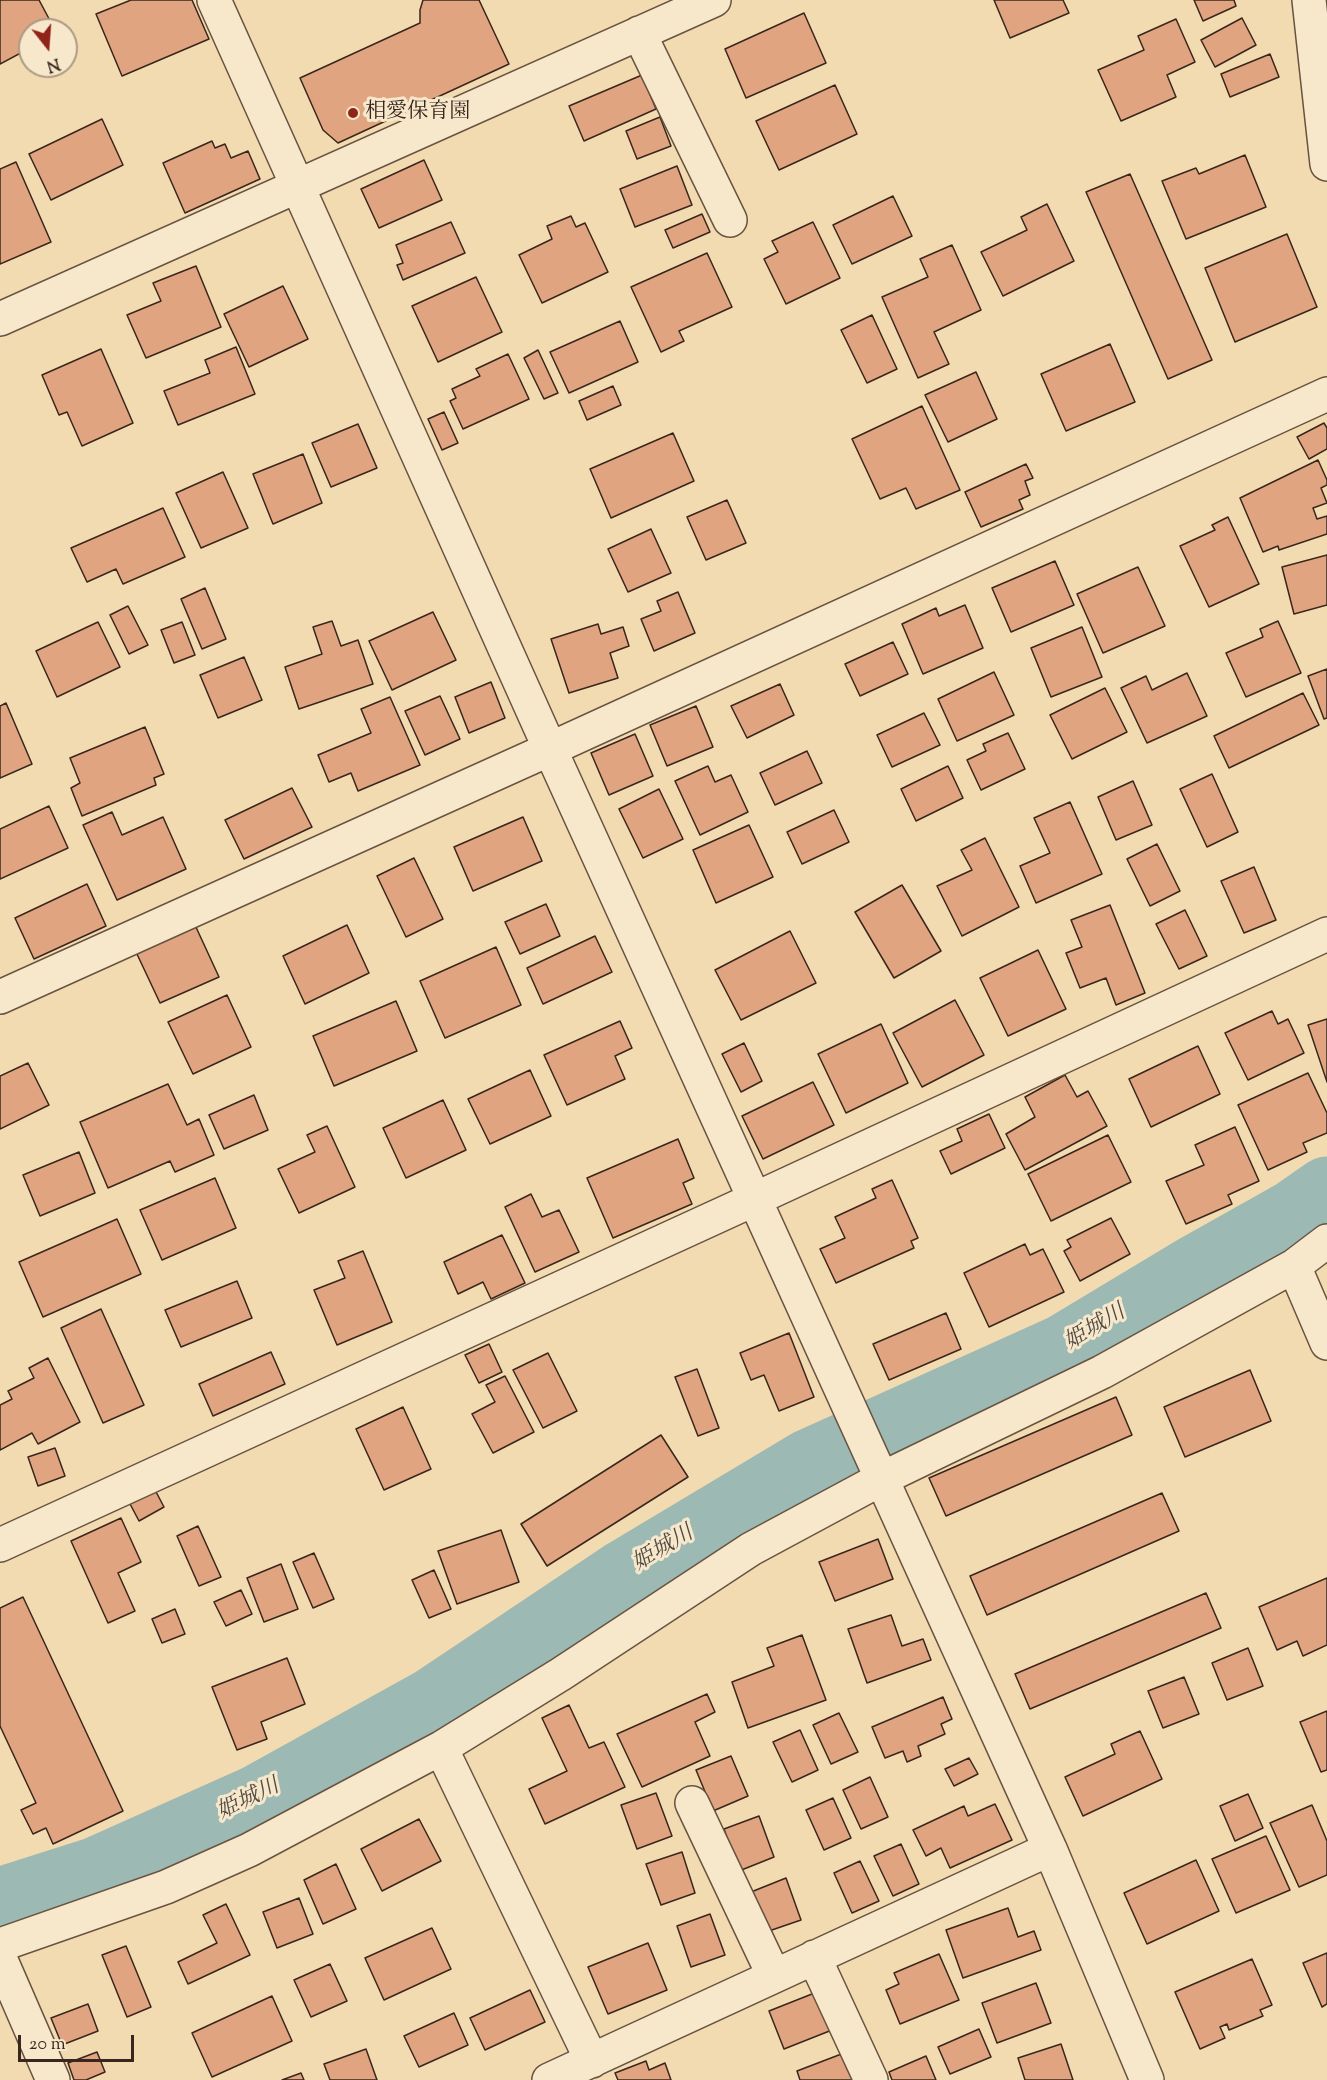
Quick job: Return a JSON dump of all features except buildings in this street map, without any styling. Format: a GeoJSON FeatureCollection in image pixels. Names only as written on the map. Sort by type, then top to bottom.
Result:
{"type":"FeatureCollection","features":[{"type":"Feature","properties":{"kind":"street"},"geometry":{"type":"LineString","coordinates":[[214,0],[550,749],[1050,1849],[1147,2080]]}},
{"type":"Feature","properties":{"kind":"street"},"geometry":{"type":"LineString","coordinates":[[0,319],[714,0]]}},
{"type":"Feature","properties":{"kind":"street"},"geometry":{"type":"LineString","coordinates":[[1309,0],[1327,164]]}},
{"type":"Feature","properties":{"kind":"street"},"geometry":{"type":"LineString","coordinates":[[639,33],[730,220]]}},
{"type":"Feature","properties":{"kind":"street"},"geometry":{"type":"LineString","coordinates":[[0,997],[1327,394]]}},
{"type":"Feature","properties":{"kind":"street"},"geometry":{"type":"LineString","coordinates":[[0,1545],[1327,934]]}},
{"type":"Feature","properties":{"kind":"street"},"geometry":{"type":"LineString","coordinates":[[0,1945],[166,1887],[249,1850],[441,1748],[561,1674],[752,1549],[883,1478],[1102,1372],[1294,1266],[1327,1241]]}},
{"type":"Feature","properties":{"kind":"street"},"geometry":{"type":"LineString","coordinates":[[1294,1266],[1327,1343]]}},
{"type":"Feature","properties":{"kind":"street"},"geometry":{"type":"LineString","coordinates":[[441,1748],[592,2061]]}},
{"type":"Feature","properties":{"kind":"street"},"geometry":{"type":"LineString","coordinates":[[692,1803],[774,1976]]}},
{"type":"Feature","properties":{"kind":"street"},"geometry":{"type":"LineString","coordinates":[[549,2080],[1050,1849]]}},
{"type":"Feature","properties":{"kind":"street"},"geometry":{"type":"LineString","coordinates":[[814,1957],[871,2080]]}},
{"type":"Feature","properties":{"kind":"street"},"geometry":{"type":"LineString","coordinates":[[0,1958],[53,2080]]}},
{"type":"Feature","properties":{"kind":"waterway","name":"姫城川"},"geometry":{"type":"LineString","coordinates":[[0,1902],[97,1871],[258,1799],[433,1702],[626,1573],[808,1464],[1063,1349],[1196,1269],[1294,1214],[1327,1191]]}},
{"type":"Feature","properties":{"kind":"place","name":"相愛保育園"},"geometry":{"type":"Point","coordinates":[353,113]}}]}
